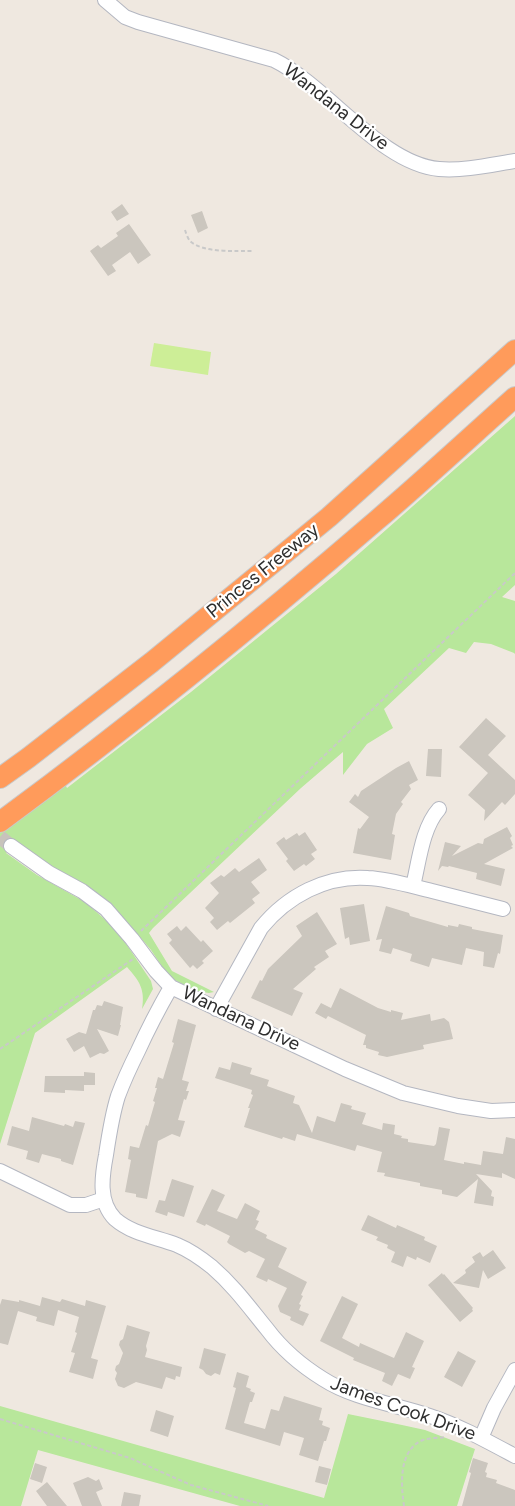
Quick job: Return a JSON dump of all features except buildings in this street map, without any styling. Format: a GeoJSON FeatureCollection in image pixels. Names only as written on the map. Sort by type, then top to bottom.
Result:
{"type":"FeatureCollection","features":[{"type":"Feature","properties":{"kind":"highway","name":"Princes Freeway"},"geometry":{"type":"LineString","coordinates":[[0,778],[152,662],[329,517],[515,350]]}},
{"type":"Feature","properties":{"kind":"highway","name":"Princes Freeway"},"geometry":{"type":"LineString","coordinates":[[0,822],[128,726],[222,650],[378,520],[515,397]]}},
{"type":"Feature","properties":{"kind":"street","name":"Wandana Drive"},"geometry":{"type":"LineString","coordinates":[[105,0],[125,17],[138,22],[274,60],[286,66],[392,152],[420,165],[438,169],[460,169],[515,162]]}},
{"type":"Feature","properties":{"kind":"street"},"geometry":{"type":"LineString","coordinates":[[413,886],[428,826],[439,809]]}},
{"type":"Feature","properties":{"kind":"street","name":"Wandana Drive"},"geometry":{"type":"LineString","coordinates":[[11,846],[49,873],[82,891],[106,909],[171,987],[353,1072],[403,1093],[434,1101],[491,1111],[515,1110]]}},
{"type":"Feature","properties":{"kind":"street"},"geometry":{"type":"LineString","coordinates":[[216,1009],[261,928],[275,913],[298,895],[327,882],[351,878],[369,878],[413,886],[503,909]]}},
{"type":"Feature","properties":{"kind":"street","name":"James Cook Drive"},"geometry":{"type":"LineString","coordinates":[[171,987],[147,1033],[119,1095],[113,1113],[102,1184],[104,1199],[108,1209],[125,1227],[177,1245],[211,1266],[232,1285],[283,1348],[324,1380],[356,1394],[429,1415],[481,1438],[515,1456]]}},
{"type":"Feature","properties":{"kind":"street"},"geometry":{"type":"LineString","coordinates":[[0,1171],[76,1206],[104,1199]]}},
{"type":"Feature","properties":{"kind":"street"},"geometry":{"type":"LineString","coordinates":[[481,1438],[494,1408],[515,1370]]}},
{"type":"Feature","properties":{"kind":"path"},"geometry":{"type":"LineString","coordinates":[[184,230],[190,241],[204,249],[253,251]]}},
{"type":"Feature","properties":{"kind":"path"},"geometry":{"type":"LineString","coordinates":[[132,939],[515,573]]}},
{"type":"Feature","properties":{"kind":"path"},"geometry":{"type":"LineString","coordinates":[[0,1049],[143,952]]}},
{"type":"Feature","properties":{"kind":"path"},"geometry":{"type":"LineString","coordinates":[[0,1419],[130,1458],[191,1485],[268,1506]]}},
{"type":"Feature","properties":{"kind":"path"},"geometry":{"type":"LineString","coordinates":[[404,1506],[402,1476],[408,1451],[422,1440],[447,1437]]}},
{"type":"Feature","properties":{"kind":"green space"},"geometry":{"type":"Polygon","coordinates":[[[154,343],[211,352],[208,375],[150,366],[154,343]]]}},
{"type":"Feature","properties":{"kind":"green space"},"geometry":{"type":"Polygon","coordinates":[[[515,416],[515,585],[502,597],[515,601],[515,654],[491,644],[474,642],[466,653],[449,648],[384,709],[393,728],[367,744],[343,775],[343,752],[301,788],[153,928],[149,933],[172,971],[214,992],[196,991],[169,977],[151,950],[110,904],[48,865],[16,841],[6,853],[37,875],[85,902],[117,930],[151,981],[153,989],[142,1009],[142,991],[127,967],[35,1033],[0,1144],[0,832],[65,784],[67,788],[191,692],[336,574],[515,416]]]}},
{"type":"Feature","properties":{"kind":"green space"},"geometry":{"type":"Polygon","coordinates":[[[0,1406],[324,1498],[348,1414],[425,1430],[475,1449],[457,1506],[240,1506],[38,1450],[21,1506],[0,1506],[0,1406]]]}},
{"type":"Feature","properties":{"kind":"tunnel"},"geometry":{"type":"LineString","coordinates":[[0,837],[11,846]]}}]}
